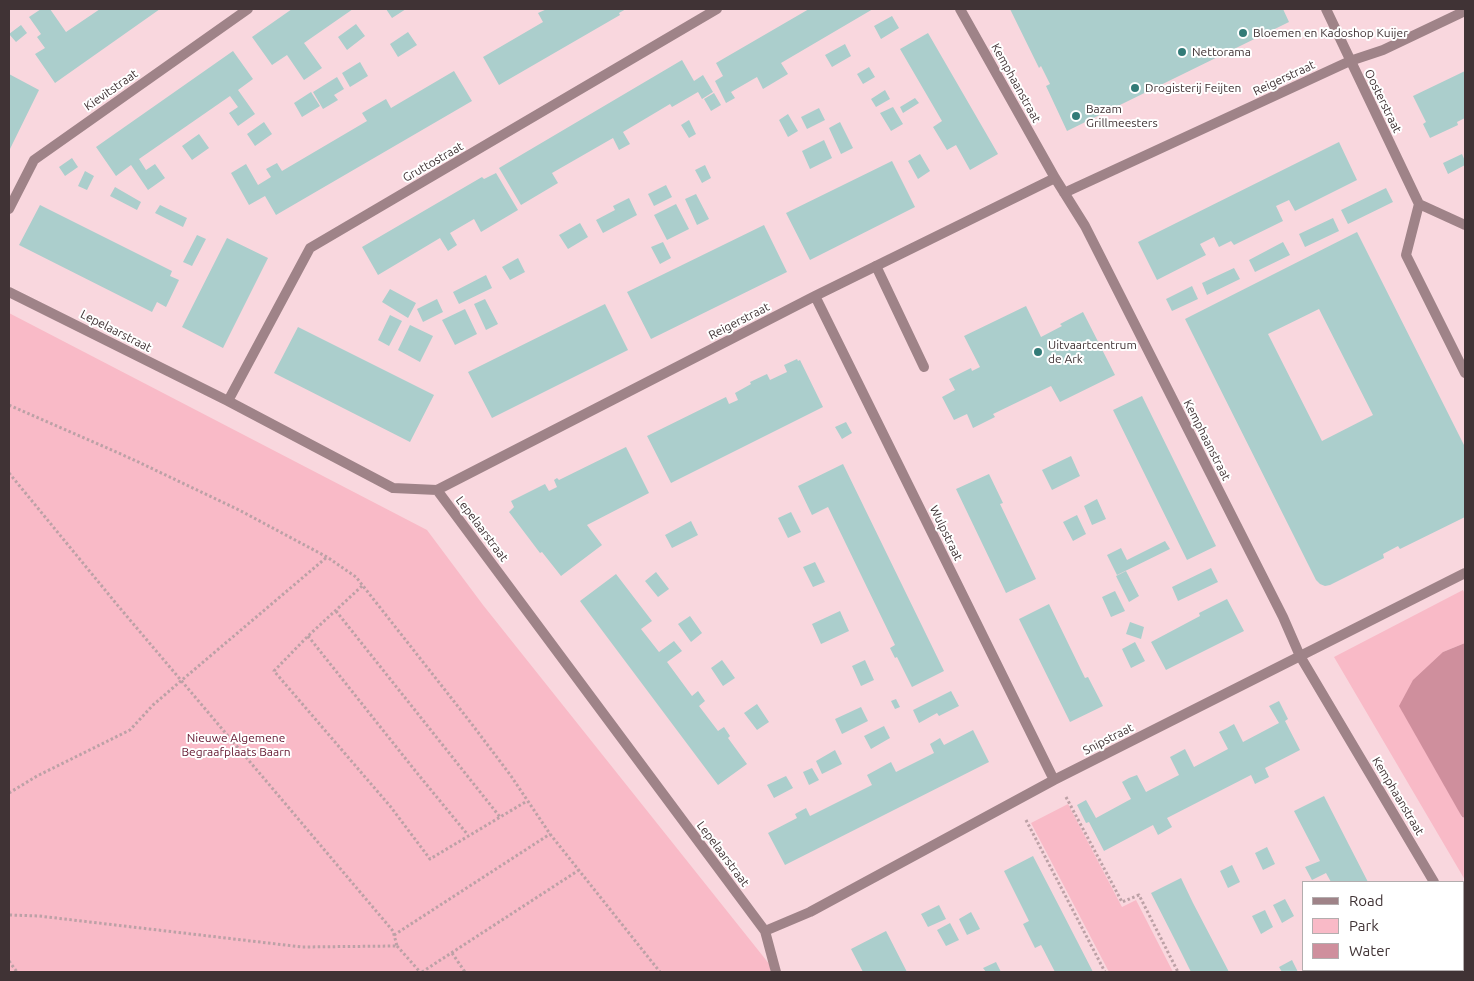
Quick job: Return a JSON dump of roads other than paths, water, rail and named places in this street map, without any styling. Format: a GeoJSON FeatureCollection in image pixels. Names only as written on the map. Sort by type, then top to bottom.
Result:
{"type":"FeatureCollection","features":[{"type":"Feature","properties":{"kind":"street","name":"Kievitstraat"},"geometry":{"type":"LineString","coordinates":[[9,209],[34,160],[248,9]]}},
{"type":"Feature","properties":{"kind":"street","name":"Gruttostraat"},"geometry":{"type":"LineString","coordinates":[[228,401],[310,248],[717,9]]}},
{"type":"Feature","properties":{"kind":"street","name":"Kemphaanstraat"},"geometry":{"type":"LineString","coordinates":[[960,9],[1055,178],[1085,226],[1283,618],[1300,656],[1433,881]]}},
{"type":"Feature","properties":{"kind":"street","name":"Oosterstraat"},"geometry":{"type":"LineString","coordinates":[[1326,9],[1420,204]]}},
{"type":"Feature","properties":{"kind":"street","name":"Reigerstraat"},"geometry":{"type":"LineString","coordinates":[[1064,193],[1350,61],[1382,50],[1465,11]]}},
{"type":"Feature","properties":{"kind":"street","name":"Reigerstraat"},"geometry":{"type":"LineString","coordinates":[[437,490],[815,296],[1055,178]]}},
{"type":"Feature","properties":{"kind":"street"},"geometry":{"type":"LineString","coordinates":[[1465,225],[1420,204],[1406,255],[1465,373]]}},
{"type":"Feature","properties":{"kind":"street"},"geometry":{"type":"LineString","coordinates":[[876,266],[924,367]]}},
{"type":"Feature","properties":{"kind":"street","name":"Lepelaarstraat"},"geometry":{"type":"LineString","coordinates":[[9,292],[228,401],[393,488],[437,490],[765,931],[776,972]]}},
{"type":"Feature","properties":{"kind":"street","name":"Wulpstraat"},"geometry":{"type":"LineString","coordinates":[[815,296],[1054,780]]}},
{"type":"Feature","properties":{"kind":"street","name":"Snipstraat"},"geometry":{"type":"LineString","coordinates":[[765,931],[810,912],[1054,780],[1465,573]]}},
{"type":"Feature","properties":{"kind":"water"},"geometry":{"type":"Polygon","coordinates":[[[1465,643],[1465,818],[1462,817],[1399,706],[1413,680],[1443,652],[1465,643]]]}},
{"type":"Feature","properties":{"kind":"place","name":"Bloemen en Kadoshop Kuijer"},"geometry":{"type":"Point","coordinates":[1243,33]}},
{"type":"Feature","properties":{"kind":"place","name":"Nettorama"},"geometry":{"type":"Point","coordinates":[1182,52]}},
{"type":"Feature","properties":{"kind":"place","name":"Drogisterij Feijten"},"geometry":{"type":"Point","coordinates":[1135,88]}},
{"type":"Feature","properties":{"kind":"place","name":"Bazam Grillmeesters"},"geometry":{"type":"Point","coordinates":[1076,116]}},
{"type":"Feature","properties":{"kind":"place","name":"Uitvaartcentrum de Ark"},"geometry":{"type":"Point","coordinates":[1038,352]}},
{"type":"Feature","properties":{"kind":"park label","name":"Nieuwe Algemene Begraafplaats Baarn"},"geometry":{"type":"Point","coordinates":[236,745]}}]}
